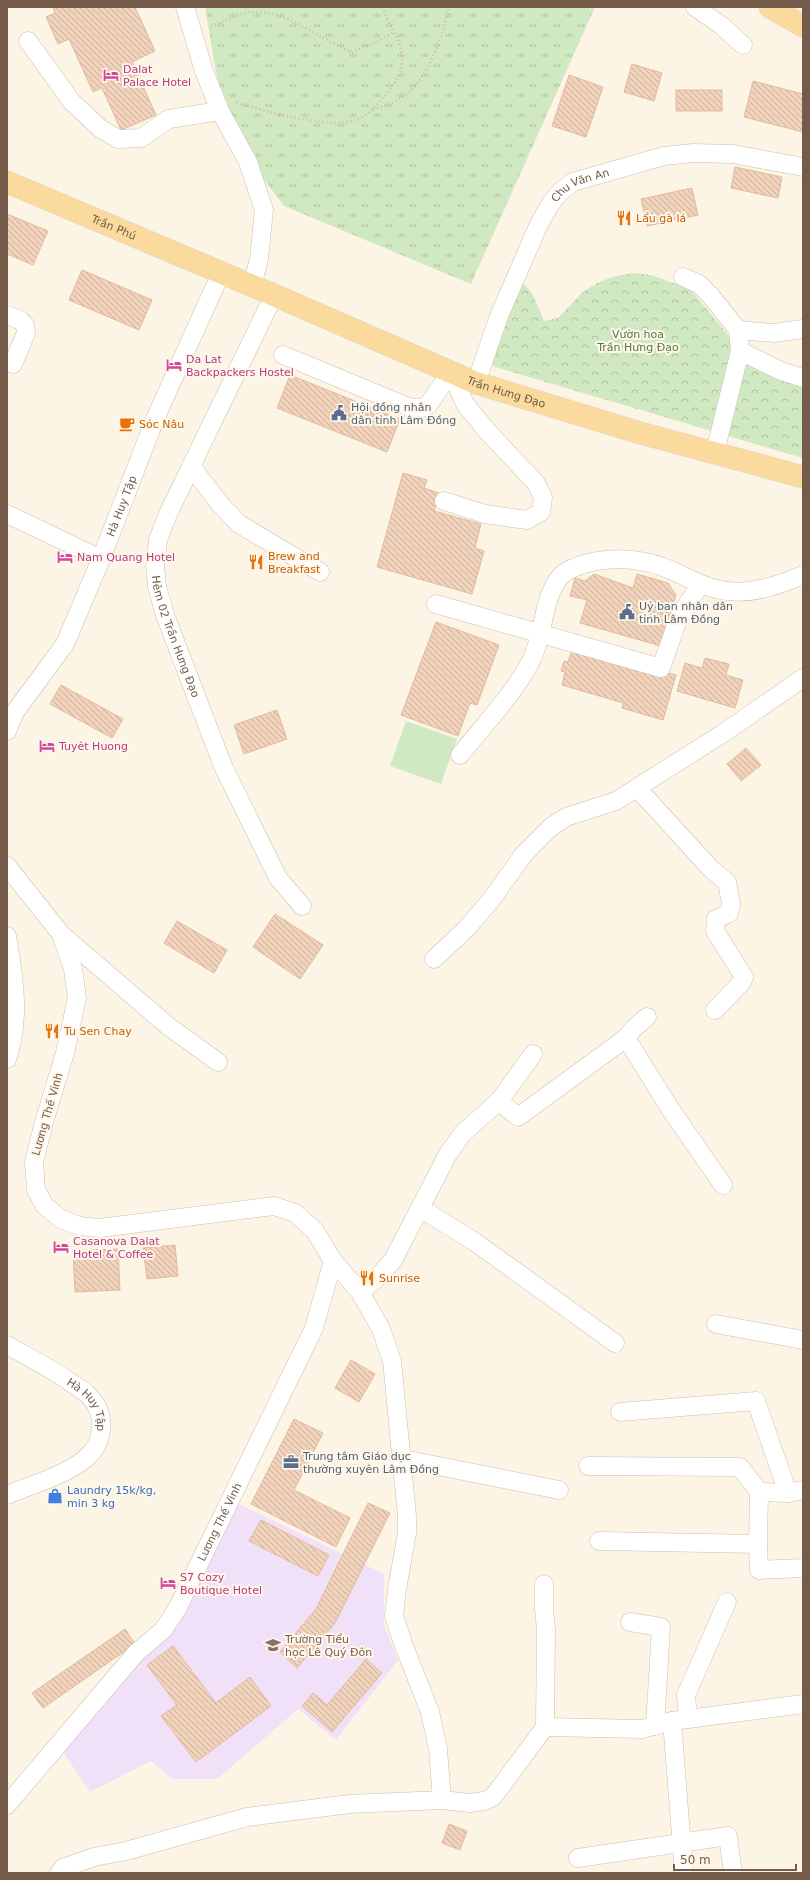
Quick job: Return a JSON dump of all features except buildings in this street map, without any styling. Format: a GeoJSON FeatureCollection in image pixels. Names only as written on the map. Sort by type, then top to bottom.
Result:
{"type":"FeatureCollection","features":[{"type":"Feature","properties":{"kind":"main road"},"geometry":{"type":"LineString","coordinates":[[770,7],[803,26]]}},
{"type":"Feature","properties":{"kind":"main road","name":"Trần Phú"},"geometry":{"type":"LineString","coordinates":[[7,182],[222,272]]}},
{"type":"Feature","properties":{"kind":"main road","name":"Trần Hưng Đạo"},"geometry":{"type":"LineString","coordinates":[[222,272],[476,383],[637,432],[803,477]]}},
{"type":"Feature","properties":{"kind":"street"},"geometry":{"type":"LineString","coordinates":[[185,7],[204,71],[225,106],[248,162],[264,210],[259,259],[252,286]]}},
{"type":"Feature","properties":{"kind":"street"},"geometry":{"type":"LineString","coordinates":[[695,7],[722,26],[743,45]]}},
{"type":"Feature","properties":{"kind":"street"},"geometry":{"type":"LineString","coordinates":[[28,41],[72,102],[101,129],[118,139],[141,138],[169,119],[225,106]]}},
{"type":"Feature","properties":{"kind":"street","name":"Chu Văn An"},"geometry":{"type":"LineString","coordinates":[[476,383],[499,316],[539,224],[551,203],[561,191],[573,182],[664,156],[693,153],[733,154],[803,167]]}},
{"type":"Feature","properties":{"kind":"street","name":"Hà Huy Tập"},"geometry":{"type":"LineString","coordinates":[[7,731],[11,709],[65,644],[101,559],[155,418],[222,272]]}},
{"type":"Feature","properties":{"kind":"street"},"geometry":{"type":"LineString","coordinates":[[683,277],[699,284],[710,295],[738,330],[740,351],[714,452]]}},
{"type":"Feature","properties":{"kind":"street","name":"Hẻm 02 Trần Hưng Đạo"},"geometry":{"type":"LineString","coordinates":[[274,295],[168,514],[158,540],[155,565],[157,586],[165,615],[222,766],[278,878],[302,906]]}},
{"type":"Feature","properties":{"kind":"street"},"geometry":{"type":"LineString","coordinates":[[7,315],[20,320],[25,325],[26,333],[13,364]]}},
{"type":"Feature","properties":{"kind":"street"},"geometry":{"type":"LineString","coordinates":[[738,330],[774,333],[803,329]]}},
{"type":"Feature","properties":{"kind":"street"},"geometry":{"type":"LineString","coordinates":[[740,351],[781,371],[803,378]]}},
{"type":"Feature","properties":{"kind":"street"},"geometry":{"type":"LineString","coordinates":[[283,355],[412,408],[422,408],[428,405],[451,372]]}},
{"type":"Feature","properties":{"kind":"street"},"geometry":{"type":"LineString","coordinates":[[444,501],[485,514],[527,520],[541,512],[543,498],[536,482],[487,431],[465,404],[451,372]]}},
{"type":"Feature","properties":{"kind":"street"},"geometry":{"type":"LineString","coordinates":[[191,466],[220,504],[238,524],[320,572]]}},
{"type":"Feature","properties":{"kind":"street"},"geometry":{"type":"LineString","coordinates":[[7,514],[101,559]]}},
{"type":"Feature","properties":{"kind":"street"},"geometry":{"type":"LineString","coordinates":[[460,755],[519,682],[532,659],[552,591],[560,577],[580,565],[602,559],[635,560],[672,570],[700,584],[722,591],[754,590],[788,581],[803,575]]}},
{"type":"Feature","properties":{"kind":"street"},"geometry":{"type":"LineString","coordinates":[[436,604],[540,632],[661,668],[679,617],[700,584]]}},
{"type":"Feature","properties":{"kind":"street"},"geometry":{"type":"LineString","coordinates":[[434,959],[466,929],[491,900],[524,854],[551,827],[566,817],[616,801],[722,734],[803,678]]}},
{"type":"Feature","properties":{"kind":"street"},"geometry":{"type":"LineString","coordinates":[[637,788],[711,869],[727,882],[731,904],[729,913],[716,919],[715,931],[744,977],[742,982],[715,1010]]}},
{"type":"Feature","properties":{"kind":"street","name":"Lương Thế Vinh"},"geometry":{"type":"LineString","coordinates":[[7,866],[61,934],[73,968],[77,998],[65,1053],[44,1122],[34,1162],[36,1190],[45,1206],[61,1219],[79,1226],[100,1228],[274,1206],[295,1212],[315,1231],[333,1261],[360,1292],[381,1329],[392,1361],[406,1490],[407,1533],[397,1589],[394,1616],[430,1712],[438,1749],[442,1800]]}},
{"type":"Feature","properties":{"kind":"street"},"geometry":{"type":"LineString","coordinates":[[61,934],[168,1026],[218,1062]]}},
{"type":"Feature","properties":{"kind":"street"},"geometry":{"type":"LineString","coordinates":[[7,936],[16,999],[10,1029],[7,1059]]}},
{"type":"Feature","properties":{"kind":"street"},"geometry":{"type":"LineString","coordinates":[[499,1101],[518,1117],[626,1038],[633,1029],[647,1017]]}},
{"type":"Feature","properties":{"kind":"street"},"geometry":{"type":"LineString","coordinates":[[626,1038],[671,1110],[723,1185]]}},
{"type":"Feature","properties":{"kind":"street"},"geometry":{"type":"LineString","coordinates":[[360,1292],[376,1279],[393,1260],[448,1154],[463,1133],[499,1101],[533,1054]]}},
{"type":"Feature","properties":{"kind":"street"},"geometry":{"type":"LineString","coordinates":[[420,1208],[475,1242],[615,1343]]}},
{"type":"Feature","properties":{"kind":"street","name":"Lương Thế Vinh"},"geometry":{"type":"LineString","coordinates":[[7,1805],[136,1653],[163,1630],[177,1608],[254,1454],[314,1328],[333,1261]]}},
{"type":"Feature","properties":{"kind":"street"},"geometry":{"type":"LineString","coordinates":[[716,1324],[803,1340]]}},
{"type":"Feature","properties":{"kind":"street","name":"Hà Huy Tập"},"geometry":{"type":"LineString","coordinates":[[7,1345],[54,1371],[89,1395],[100,1414],[102,1431],[98,1443],[85,1459],[58,1475],[7,1495]]}},
{"type":"Feature","properties":{"kind":"street"},"geometry":{"type":"LineString","coordinates":[[620,1412],[756,1401],[795,1492],[759,1492]]}},
{"type":"Feature","properties":{"kind":"street"},"geometry":{"type":"LineString","coordinates":[[403,1459],[560,1490]]}},
{"type":"Feature","properties":{"kind":"street"},"geometry":{"type":"LineString","coordinates":[[588,1466],[740,1467],[759,1492],[759,1570],[803,1568]]}},
{"type":"Feature","properties":{"kind":"street"},"geometry":{"type":"LineString","coordinates":[[599,1541],[758,1544]]}},
{"type":"Feature","properties":{"kind":"street"},"geometry":{"type":"LineString","coordinates":[[59,1873],[63,1868],[94,1857],[126,1850],[247,1817],[350,1804],[442,1800],[470,1803],[484,1801],[493,1797],[545,1727],[546,1630],[544,1584]]}},
{"type":"Feature","properties":{"kind":"street"},"geometry":{"type":"LineString","coordinates":[[684,1873],[681,1843],[680,1720],[686,1695],[727,1602]]}},
{"type":"Feature","properties":{"kind":"street"},"geometry":{"type":"LineString","coordinates":[[630,1622],[661,1627],[655,1726]]}},
{"type":"Feature","properties":{"kind":"street"},"geometry":{"type":"LineString","coordinates":[[545,1727],[642,1729],[680,1720],[803,1704]]}},
{"type":"Feature","properties":{"kind":"street"},"geometry":{"type":"LineString","coordinates":[[578,1858],[728,1836],[733,1873]]}},
{"type":"Feature","properties":{"kind":"path"},"geometry":{"type":"LineString","coordinates":[[225,106],[269,111],[312,121],[341,122],[360,118],[382,99],[397,80],[404,58],[383,7]]}},
{"type":"Feature","properties":{"kind":"path"},"geometry":{"type":"LineString","coordinates":[[370,110],[390,104],[405,96],[422,77],[433,56],[449,7]]}},
{"type":"Feature","properties":{"kind":"path"},"geometry":{"type":"LineString","coordinates":[[211,26],[251,12],[271,14],[291,21],[351,52],[373,44],[394,32]]}},
{"type":"Feature","properties":{"kind":"shaded area","name":"Trường Tiểu học Lê Quý Đôn"},"geometry":{"type":"Polygon","coordinates":[[[239,1504],[384,1574],[384,1625],[398,1660],[336,1740],[298,1709],[217,1779],[172,1779],[151,1761],[90,1792],[62,1750],[181,1611],[239,1504]]]}},
{"type":"Feature","properties":{"kind":"green space"},"geometry":{"type":"Polygon","coordinates":[[[205,7],[595,7],[471,284],[284,206],[262,177],[240,134],[217,78],[205,7]]]}},
{"type":"Feature","properties":{"kind":"green space","name":"Vườn hoa Trần Hưng Đạo"},"geometry":{"type":"Polygon","coordinates":[[[633,273],[651,275],[690,289],[728,335],[747,365],[803,384],[803,458],[495,367],[488,362],[522,282],[532,293],[544,321],[558,318],[583,292],[597,283],[612,277],[633,273]]]}},
{"type":"Feature","properties":{"kind":"green space"},"geometry":{"type":"Polygon","coordinates":[[[406,721],[457,739],[441,784],[390,766],[406,721]]]}},
{"type":"Feature","properties":{"kind":"place","name":"Dalat Palace Hotel"},"geometry":{"type":"Point","coordinates":[111,75]}},
{"type":"Feature","properties":{"kind":"place","name":"Lẩu gà lá"},"geometry":{"type":"Point","coordinates":[624,218]}},
{"type":"Feature","properties":{"kind":"place","name":"Da Lat Backpackers Hostel"},"geometry":{"type":"Point","coordinates":[174,365]}},
{"type":"Feature","properties":{"kind":"place","name":"Hội đồng nhân dân tỉnh Lâm Đồng"},"geometry":{"type":"Point","coordinates":[339,413]}},
{"type":"Feature","properties":{"kind":"place","name":"Sóc Nâu"},"geometry":{"type":"Point","coordinates":[127,424]}},
{"type":"Feature","properties":{"kind":"place","name":"Nam Quang Hotel"},"geometry":{"type":"Point","coordinates":[65,557]}},
{"type":"Feature","properties":{"kind":"place","name":"Brew and Breakfast"},"geometry":{"type":"Point","coordinates":[256,562]}},
{"type":"Feature","properties":{"kind":"place","name":"Uỷ ban nhân dân tỉnh Lâm Đồng"},"geometry":{"type":"Point","coordinates":[627,612]}},
{"type":"Feature","properties":{"kind":"place","name":"Tuyêt Huong"},"geometry":{"type":"Point","coordinates":[47,746]}},
{"type":"Feature","properties":{"kind":"place","name":"Tu Sen Chay"},"geometry":{"type":"Point","coordinates":[52,1031]}},
{"type":"Feature","properties":{"kind":"place","name":"Casanova Dalat Hotel & Coffee"},"geometry":{"type":"Point","coordinates":[61,1247]}},
{"type":"Feature","properties":{"kind":"place","name":"Sunrise"},"geometry":{"type":"Point","coordinates":[367,1278]}},
{"type":"Feature","properties":{"kind":"place","name":"Trung tâm Giáo dục thường xuyên Lâm Đồng"},"geometry":{"type":"Point","coordinates":[291,1462]}},
{"type":"Feature","properties":{"kind":"place","name":"Laundry 15k/kg, min 3 kg"},"geometry":{"type":"Point","coordinates":[55,1496]}},
{"type":"Feature","properties":{"kind":"place","name":"S7 Cozy Boutique Hotel"},"geometry":{"type":"Point","coordinates":[168,1583]}},
{"type":"Feature","properties":{"kind":"place","name":"Trường Tiểu học Lê Quý Đôn"},"geometry":{"type":"Point","coordinates":[273,1645]}}]}
